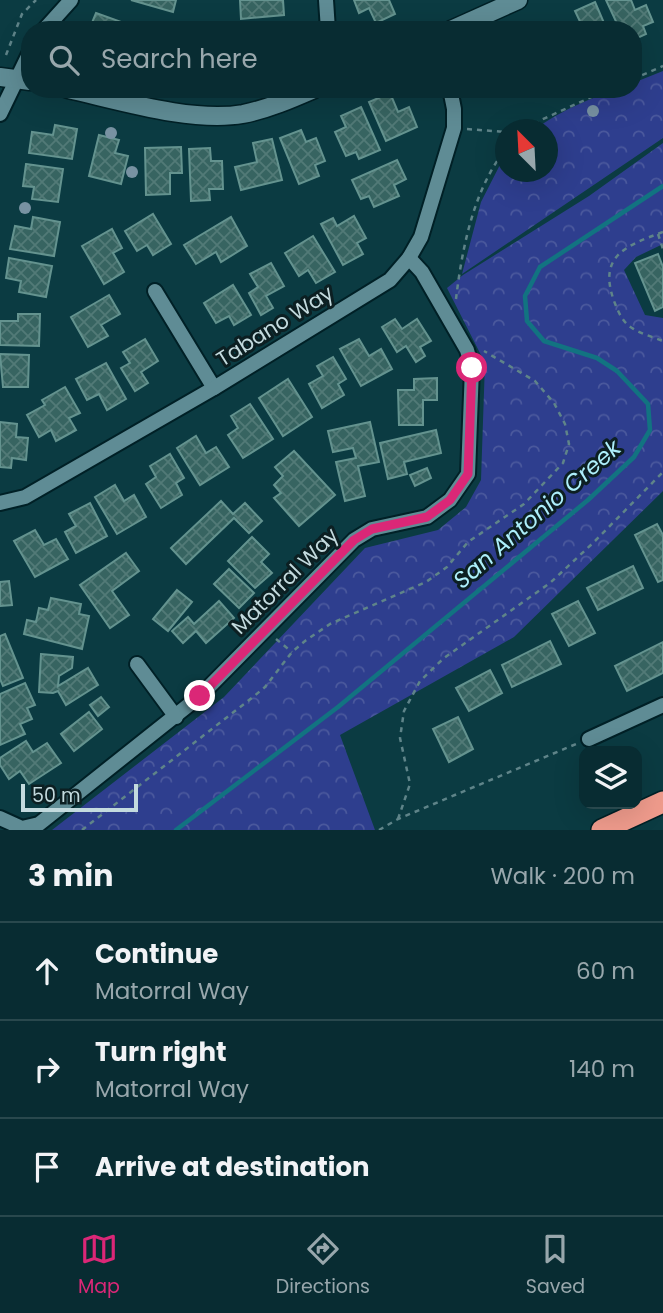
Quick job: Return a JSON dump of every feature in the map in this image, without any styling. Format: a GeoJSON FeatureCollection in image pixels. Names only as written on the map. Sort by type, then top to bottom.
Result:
{"type":"FeatureCollection","features":[{"type":"Feature","properties":{"kind":"highway"},"geometry":{"type":"LineString","coordinates":[[602,830],[663,802]]}},
{"type":"Feature","properties":{"kind":"street"},"geometry":{"type":"LineString","coordinates":[[52,21],[71,0]]}},
{"type":"Feature","properties":{"kind":"street"},"geometry":{"type":"LineString","coordinates":[[326,0],[327,21]]}},
{"type":"Feature","properties":{"kind":"street"},"geometry":{"type":"LineString","coordinates":[[471,21],[518,0]]}},
{"type":"Feature","properties":{"kind":"street"},"geometry":{"type":"LineString","coordinates":[[0,114],[15,79]]}},
{"type":"Feature","properties":{"kind":"street"},"geometry":{"type":"LineString","coordinates":[[110,98],[171,111],[220,116],[242,114],[279,105],[294,98]]}},
{"type":"Feature","properties":{"kind":"street","name":"Tabano Way"},"geometry":{"type":"LineString","coordinates":[[0,503],[25,497],[214,388],[390,280],[409,258],[421,237],[454,128],[452,98]]}},
{"type":"Feature","properties":{"kind":"street","name":"Matorral Way"},"geometry":{"type":"LineString","coordinates":[[22,828],[38,824],[176,717],[354,540],[372,529],[427,517],[450,500],[468,474],[472,368],[461,340],[422,272],[409,258]]}},
{"type":"Feature","properties":{"kind":"street"},"geometry":{"type":"LineString","coordinates":[[155,291],[214,388]]}},
{"type":"Feature","properties":{"kind":"street"},"geometry":{"type":"LineString","coordinates":[[137,664],[176,717]]}},
{"type":"Feature","properties":{"kind":"street"},"geometry":{"type":"LineString","coordinates":[[589,739],[663,705]]}},
{"type":"Feature","properties":{"kind":"street"},"geometry":{"type":"LineString","coordinates":[[0,818],[22,828]]}},
{"type":"Feature","properties":{"kind":"path"},"geometry":{"type":"LineString","coordinates":[[6,55],[22,14],[36,0]]}},
{"type":"Feature","properties":{"kind":"path"},"geometry":{"type":"LineString","coordinates":[[642,75],[663,65]]}},
{"type":"Feature","properties":{"kind":"path"},"geometry":{"type":"LineString","coordinates":[[543,119],[589,98]]}},
{"type":"Feature","properties":{"kind":"path"},"geometry":{"type":"LineString","coordinates":[[454,128],[495,131]]}},
{"type":"Feature","properties":{"kind":"path"},"geometry":{"type":"LineString","coordinates":[[663,232],[628,247],[616,256],[609,268],[608,283],[620,316],[631,328],[663,341]]}},
{"type":"Feature","properties":{"kind":"path"},"geometry":{"type":"LineString","coordinates":[[658,234],[663,249]]}},
{"type":"Feature","properties":{"kind":"path"},"geometry":{"type":"LineString","coordinates":[[398,819],[410,784],[400,738],[404,711],[420,681],[444,658],[550,583],[593,544],[663,472]]}},
{"type":"Feature","properties":{"kind":"path"},"geometry":{"type":"LineString","coordinates":[[266,630],[292,652]]}},
{"type":"Feature","properties":{"kind":"path"},"geometry":{"type":"LineString","coordinates":[[379,830],[398,819],[589,739]]}},
{"type":"Feature","properties":{"kind":"green space"},"geometry":{"type":"Polygon","coordinates":[[[663,71],[663,138],[462,274],[481,202],[495,175],[495,182],[558,182],[558,119],[551,119],[596,98],[642,98],[642,79],[663,71]]]}},
{"type":"Feature","properties":{"kind":"green space"},"geometry":{"type":"Polygon","coordinates":[[[663,143],[663,244],[636,257],[624,270],[645,315],[663,318],[663,491],[514,637],[340,735],[375,830],[52,830],[224,697],[365,548],[438,530],[466,507],[481,480],[485,363],[447,288],[463,275],[589,196],[663,143]]]}},
{"type":"Feature","properties":{"kind":"building"},"geometry":{"type":"Polygon","coordinates":[[[131,0],[176,0],[173,12],[131,0]]]}},
{"type":"Feature","properties":{"kind":"building"},"geometry":{"type":"Polygon","coordinates":[[[240,0],[283,0],[284,15],[241,19],[240,0]]]}},
{"type":"Feature","properties":{"kind":"building"},"geometry":{"type":"Polygon","coordinates":[[[354,0],[389,0],[395,14],[375,21],[369,8],[359,13],[354,0]]]}},
{"type":"Feature","properties":{"kind":"building"},"geometry":{"type":"Polygon","coordinates":[[[606,0],[631,0],[635,10],[646,5],[653,22],[643,26],[646,34],[642,36],[642,21],[616,21],[606,0]]]}},
{"type":"Feature","properties":{"kind":"building"},"geometry":{"type":"Polygon","coordinates":[[[595,2],[603,21],[580,21],[575,11],[595,2]]]}},
{"type":"Feature","properties":{"kind":"building"},"geometry":{"type":"Polygon","coordinates":[[[96,13],[119,21],[93,21],[96,13]]]}},
{"type":"Feature","properties":{"kind":"building"},"geometry":{"type":"Polygon","coordinates":[[[378,98],[392,98],[398,112],[409,107],[417,127],[386,141],[369,102],[378,98]]]}},
{"type":"Feature","properties":{"kind":"building"},"geometry":{"type":"Polygon","coordinates":[[[361,107],[380,150],[359,159],[356,152],[346,156],[335,132],[346,127],[341,116],[361,107]]]}},
{"type":"Feature","properties":{"kind":"building"},"geometry":{"type":"Polygon","coordinates":[[[55,125],[77,129],[72,159],[29,153],[32,132],[53,135],[55,125]]]}},
{"type":"Feature","properties":{"kind":"building"},"geometry":{"type":"Polygon","coordinates":[[[301,130],[306,142],[316,138],[325,161],[315,165],[319,176],[299,184],[280,138],[301,130]]]}},
{"type":"Feature","properties":{"kind":"building"},"geometry":{"type":"Polygon","coordinates":[[[99,135],[119,140],[115,153],[128,156],[121,184],[89,176],[99,135]]]}},
{"type":"Feature","properties":{"kind":"building"},"geometry":{"type":"Polygon","coordinates":[[[272,139],[282,180],[241,190],[235,167],[257,162],[253,143],[272,139]]]}},
{"type":"Feature","properties":{"kind":"building"},"geometry":{"type":"Polygon","coordinates":[[[181,147],[182,173],[170,173],[170,194],[146,195],[145,148],[181,147]]]}},
{"type":"Feature","properties":{"kind":"building"},"geometry":{"type":"Polygon","coordinates":[[[210,148],[211,161],[222,161],[223,189],[209,189],[210,200],[191,201],[189,149],[210,148]]]}},
{"type":"Feature","properties":{"kind":"building"},"geometry":{"type":"Polygon","coordinates":[[[397,160],[406,179],[394,185],[399,196],[374,207],[369,196],[361,199],[352,180],[397,160]]]}},
{"type":"Feature","properties":{"kind":"building"},"geometry":{"type":"Polygon","coordinates":[[[26,164],[63,169],[58,202],[32,199],[34,187],[23,186],[26,164]]]}},
{"type":"Feature","properties":{"kind":"building"},"geometry":{"type":"Polygon","coordinates":[[[153,214],[171,244],[153,255],[147,245],[137,251],[125,231],[153,214]]]}},
{"type":"Feature","properties":{"kind":"building"},"geometry":{"type":"Polygon","coordinates":[[[354,216],[366,238],[357,243],[363,254],[343,265],[321,224],[333,218],[337,226],[354,216]]]}},
{"type":"Feature","properties":{"kind":"building"},"geometry":{"type":"Polygon","coordinates":[[[33,217],[60,222],[54,256],[10,249],[15,226],[31,229],[33,217]]]}},
{"type":"Feature","properties":{"kind":"building"},"geometry":{"type":"Polygon","coordinates":[[[231,217],[247,246],[221,262],[216,252],[196,264],[184,245],[231,217]]]}},
{"type":"Feature","properties":{"kind":"building"},"geometry":{"type":"Polygon","coordinates":[[[112,229],[122,248],[113,253],[124,272],[104,284],[82,246],[112,229]]]}},
{"type":"Feature","properties":{"kind":"building"},"geometry":{"type":"Polygon","coordinates":[[[313,236],[335,272],[316,283],[308,270],[299,276],[285,253],[313,236]]]}},
{"type":"Feature","properties":{"kind":"building"},"geometry":{"type":"Polygon","coordinates":[[[658,254],[663,267],[663,307],[655,311],[635,263],[658,254]]]}},
{"type":"Feature","properties":{"kind":"building"},"geometry":{"type":"Polygon","coordinates":[[[9,258],[52,266],[46,297],[19,292],[21,281],[6,278],[9,258]]]}},
{"type":"Feature","properties":{"kind":"building"},"geometry":{"type":"Polygon","coordinates":[[[271,263],[284,286],[266,296],[273,308],[261,315],[249,293],[258,287],[250,274],[271,263]]]}},
{"type":"Feature","properties":{"kind":"building"},"geometry":{"type":"Polygon","coordinates":[[[233,285],[251,315],[234,325],[229,316],[216,323],[204,303],[233,285]]]}},
{"type":"Feature","properties":{"kind":"building"},"geometry":{"type":"Polygon","coordinates":[[[109,295],[120,314],[101,325],[108,336],[88,347],[71,317],[109,295]]]}},
{"type":"Feature","properties":{"kind":"building"},"geometry":{"type":"Polygon","coordinates":[[[18,314],[40,314],[39,346],[0,345],[0,321],[18,321],[18,314]]]}},
{"type":"Feature","properties":{"kind":"building"},"geometry":{"type":"Polygon","coordinates":[[[395,319],[402,329],[417,319],[431,341],[420,347],[425,356],[416,362],[406,346],[397,352],[382,327],[395,319]]]}},
{"type":"Feature","properties":{"kind":"building"},"geometry":{"type":"Polygon","coordinates":[[[145,339],[158,361],[141,372],[148,383],[135,391],[121,368],[130,363],[123,352],[145,339]]]}},
{"type":"Feature","properties":{"kind":"building"},"geometry":{"type":"Polygon","coordinates":[[[359,339],[369,356],[381,349],[392,369],[361,386],[340,349],[359,339]]]}},
{"type":"Feature","properties":{"kind":"building"},"geometry":{"type":"Polygon","coordinates":[[[0,354],[29,355],[28,387],[3,387],[0,354]]]}},
{"type":"Feature","properties":{"kind":"building"},"geometry":{"type":"Polygon","coordinates":[[[333,357],[346,379],[338,384],[344,395],[322,408],[309,384],[323,376],[317,366],[333,357]]]}},
{"type":"Feature","properties":{"kind":"building"},"geometry":{"type":"Polygon","coordinates":[[[106,363],[126,399],[107,410],[99,394],[87,400],[76,379],[106,363]]]}},
{"type":"Feature","properties":{"kind":"building"},"geometry":{"type":"Polygon","coordinates":[[[437,378],[437,400],[423,400],[423,425],[399,425],[398,390],[414,390],[414,379],[437,378]]]}},
{"type":"Feature","properties":{"kind":"building"},"geometry":{"type":"Polygon","coordinates":[[[288,379],[312,417],[283,436],[259,398],[288,379]]]}},
{"type":"Feature","properties":{"kind":"building"},"geometry":{"type":"Polygon","coordinates":[[[65,387],[80,413],[69,418],[76,430],[56,441],[51,430],[39,437],[27,415],[45,405],[42,400],[65,387]]]}},
{"type":"Feature","properties":{"kind":"building"},"geometry":{"type":"Polygon","coordinates":[[[250,404],[273,439],[243,458],[228,435],[238,428],[231,416],[250,404]]]}},
{"type":"Feature","properties":{"kind":"building"},"geometry":{"type":"Polygon","coordinates":[[[0,422],[17,424],[16,437],[28,438],[26,460],[12,458],[11,468],[0,467],[0,422]]]}},
{"type":"Feature","properties":{"kind":"building"},"geometry":{"type":"Polygon","coordinates":[[[370,422],[379,462],[358,466],[365,496],[345,501],[336,462],[356,458],[353,448],[333,452],[328,431],[370,422]]]}},
{"type":"Feature","properties":{"kind":"building"},"geometry":{"type":"Polygon","coordinates":[[[436,430],[441,453],[404,462],[407,474],[388,479],[380,443],[436,430]]]}},
{"type":"Feature","properties":{"kind":"building"},"geometry":{"type":"Polygon","coordinates":[[[196,436],[206,453],[216,447],[229,467],[200,485],[177,448],[196,436]]]}},
{"type":"Feature","properties":{"kind":"building"},"geometry":{"type":"Polygon","coordinates":[[[294,451],[335,495],[299,526],[274,498],[281,493],[274,485],[283,476],[275,467],[294,451]]]}},
{"type":"Feature","properties":{"kind":"building"},"geometry":{"type":"Polygon","coordinates":[[[170,454],[184,478],[176,483],[182,495],[161,508],[146,484],[156,477],[150,466],[170,454]]]}},
{"type":"Feature","properties":{"kind":"building"},"geometry":{"type":"Polygon","coordinates":[[[427,468],[431,478],[415,486],[410,475],[427,468]]]}},
{"type":"Feature","properties":{"kind":"building"},"geometry":{"type":"Polygon","coordinates":[[[115,485],[124,501],[134,495],[146,517],[117,534],[95,497],[115,485]]]}},
{"type":"Feature","properties":{"kind":"building"},"geometry":{"type":"Polygon","coordinates":[[[221,501],[233,514],[245,503],[262,521],[249,533],[234,518],[186,564],[171,548],[221,501]]]}},
{"type":"Feature","properties":{"kind":"building"},"geometry":{"type":"Polygon","coordinates":[[[90,503],[107,536],[76,553],[65,532],[76,526],[69,514],[90,503]]]}},
{"type":"Feature","properties":{"kind":"building"},"geometry":{"type":"Polygon","coordinates":[[[657,524],[663,535],[663,580],[658,582],[635,535],[657,524]]]}},
{"type":"Feature","properties":{"kind":"building"},"geometry":{"type":"Polygon","coordinates":[[[35,530],[44,545],[56,539],[68,559],[35,577],[14,541],[35,530]]]}},
{"type":"Feature","properties":{"kind":"building"},"geometry":{"type":"Polygon","coordinates":[[[252,537],[269,554],[261,562],[272,573],[255,588],[228,561],[252,537]]]}},
{"type":"Feature","properties":{"kind":"building"},"geometry":{"type":"Polygon","coordinates":[[[126,553],[139,571],[112,591],[129,615],[110,628],[80,585],[126,553]]]}},
{"type":"Feature","properties":{"kind":"building"},"geometry":{"type":"Polygon","coordinates":[[[633,566],[643,588],[598,610],[587,588],[633,566]]]}},
{"type":"Feature","properties":{"kind":"building"},"geometry":{"type":"Polygon","coordinates":[[[229,569],[254,593],[239,608],[214,584],[229,569]]]}},
{"type":"Feature","properties":{"kind":"building"},"geometry":{"type":"Polygon","coordinates":[[[9,581],[12,605],[0,606],[0,582],[9,581]]]}},
{"type":"Feature","properties":{"kind":"building"},"geometry":{"type":"Polygon","coordinates":[[[177,590],[192,602],[168,631],[153,619],[177,590]]]}},
{"type":"Feature","properties":{"kind":"building"},"geometry":{"type":"Polygon","coordinates":[[[51,598],[81,604],[79,614],[89,616],[82,649],[24,634],[27,620],[36,622],[39,608],[48,610],[51,598]]]}},
{"type":"Feature","properties":{"kind":"building"},"geometry":{"type":"Polygon","coordinates":[[[219,601],[234,618],[206,643],[196,631],[183,643],[172,631],[188,617],[194,624],[219,601]]]}},
{"type":"Feature","properties":{"kind":"building"},"geometry":{"type":"Polygon","coordinates":[[[578,601],[595,633],[569,646],[552,614],[578,601]]]}},
{"type":"Feature","properties":{"kind":"building"},"geometry":{"type":"Polygon","coordinates":[[[5,634],[23,678],[3,686],[0,679],[0,636],[5,634]]]}},
{"type":"Feature","properties":{"kind":"building"},"geometry":{"type":"Polygon","coordinates":[[[550,641],[561,664],[512,687],[502,665],[550,641]]]}},
{"type":"Feature","properties":{"kind":"building"},"geometry":{"type":"Polygon","coordinates":[[[663,642],[663,673],[627,691],[615,666],[663,642]]]}},
{"type":"Feature","properties":{"kind":"building"},"geometry":{"type":"Polygon","coordinates":[[[41,654],[73,657],[72,668],[59,676],[58,686],[88,668],[98,685],[66,705],[58,691],[39,692],[41,654]]]}},
{"type":"Feature","properties":{"kind":"building"},"geometry":{"type":"Polygon","coordinates":[[[490,670],[502,693],[469,711],[456,688],[490,670]]]}},
{"type":"Feature","properties":{"kind":"building"},"geometry":{"type":"Polygon","coordinates":[[[25,683],[35,705],[27,708],[32,719],[20,724],[25,734],[0,745],[0,694],[25,683]]]}},
{"type":"Feature","properties":{"kind":"building"},"geometry":{"type":"Polygon","coordinates":[[[101,697],[109,707],[98,716],[90,705],[101,697]]]}},
{"type":"Feature","properties":{"kind":"building"},"geometry":{"type":"Polygon","coordinates":[[[89,712],[102,729],[74,751],[61,734],[89,712]]]}},
{"type":"Feature","properties":{"kind":"building"},"geometry":{"type":"Polygon","coordinates":[[[458,717],[473,749],[449,762],[433,729],[458,717]]]}},
{"type":"Feature","properties":{"kind":"building"},"geometry":{"type":"Polygon","coordinates":[[[26,741],[33,752],[47,743],[61,763],[29,784],[20,771],[9,779],[0,765],[0,758],[26,741]]]}},
{"type":"Feature","properties":{"kind":"waterway","name":"San Antonio Creek"},"geometry":{"type":"LineString","coordinates":[[176,830],[338,707],[588,500],[634,457],[650,430],[648,404],[617,371],[597,358],[544,341],[527,321],[525,296],[540,267],[663,186]]}},
{"type":"Feature","properties":{"kind":"route"},"geometry":{"type":"LineString","coordinates":[[200,696],[354,540],[372,529],[427,517],[450,500],[468,474],[472,368]]}}]}
